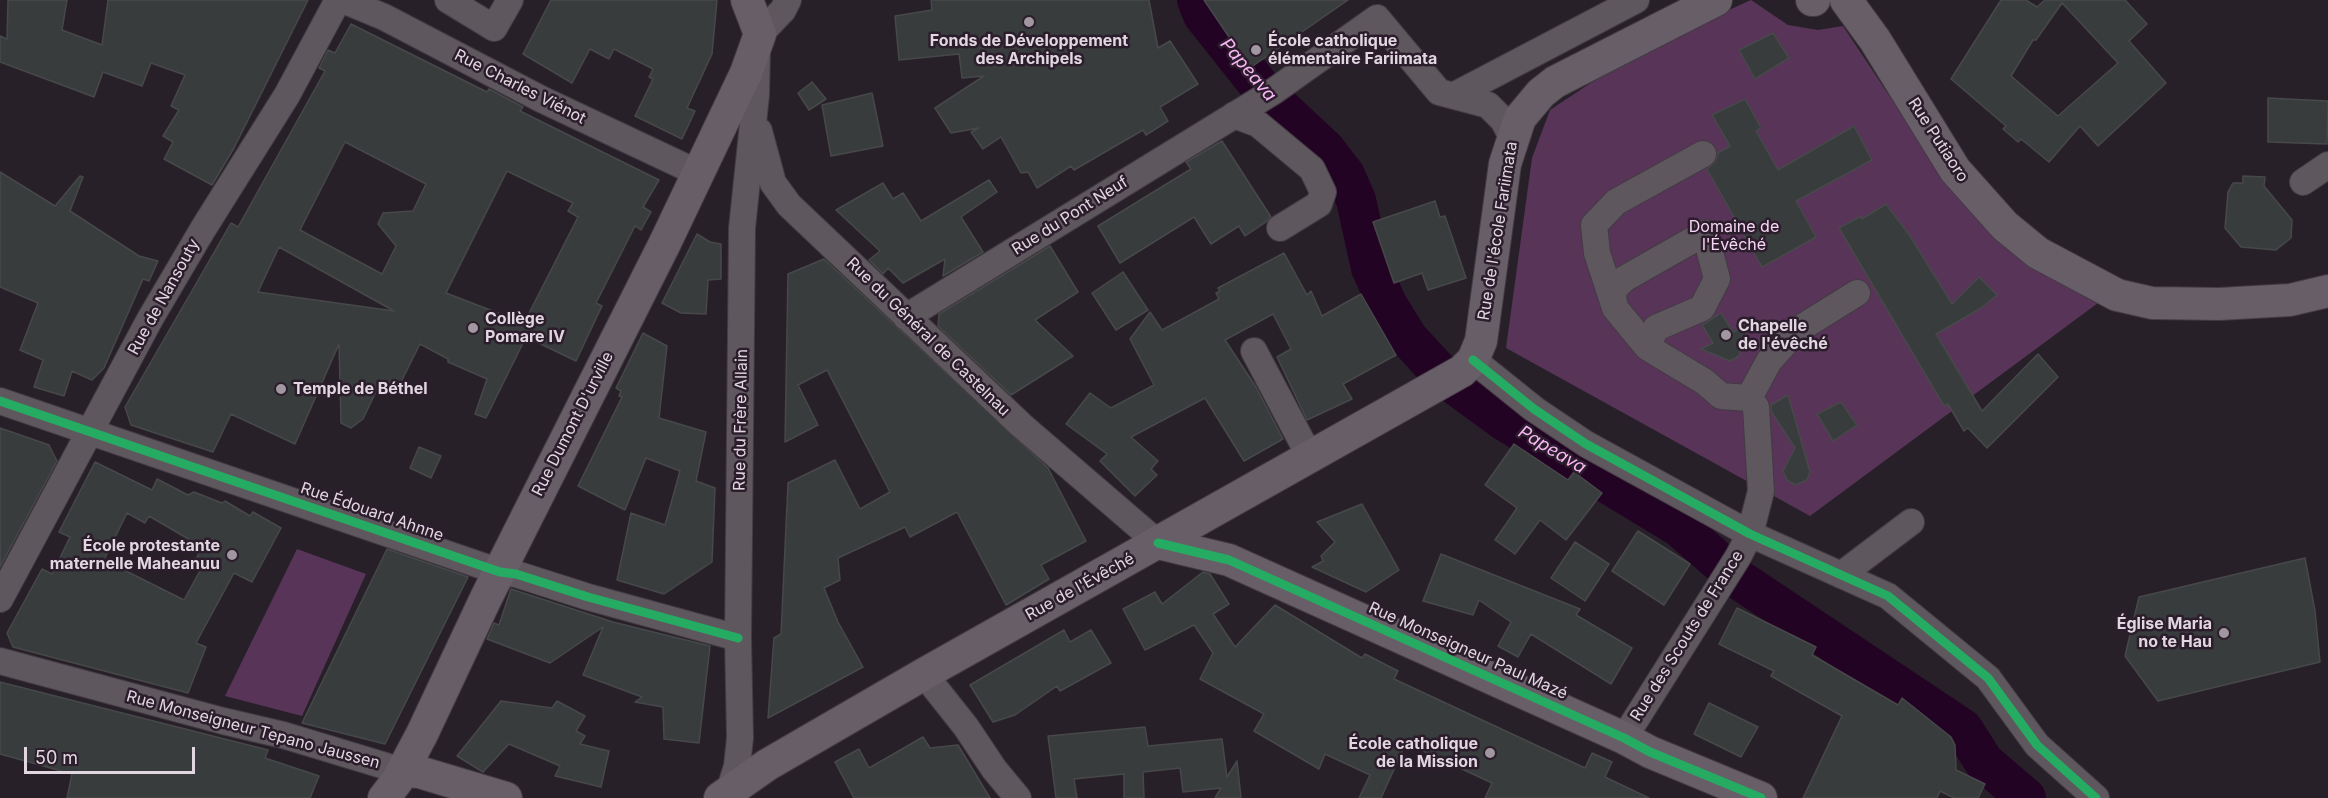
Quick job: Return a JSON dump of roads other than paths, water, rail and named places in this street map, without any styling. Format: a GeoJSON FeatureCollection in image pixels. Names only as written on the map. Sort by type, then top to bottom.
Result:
{"type":"FeatureCollection","features":[{"type":"Feature","properties":{"kind":"main road"},"geometry":{"type":"LineString","coordinates":[[747,0],[758,41]]}},
{"type":"Feature","properties":{"kind":"main road","name":"Rue de l'école Fariimata"},"geometry":{"type":"LineString","coordinates":[[1467,365],[1484,326],[1505,164],[1520,118],[1531,103],[1555,82],[1716,0]]}},
{"type":"Feature","properties":{"kind":"main road","name":"Rue Putiaoro"},"geometry":{"type":"LineString","coordinates":[[1846,0],[1875,40],[1955,170],[2006,226],[2038,253],[2117,296],[2152,303],[2219,304],[2290,300],[2328,291]]}},
{"type":"Feature","properties":{"kind":"main road","name":"Rue Dumont D'urville"},"geometry":{"type":"LineString","coordinates":[[384,798],[402,771],[698,173],[758,41]]}},
{"type":"Feature","properties":{"kind":"main road","name":"Rue de l'Évêché"},"geometry":{"type":"LineString","coordinates":[[727,796],[767,765],[1435,386],[1467,365]]}},
{"type":"Feature","properties":{"kind":"main road","name":"Rue Monseigneur Paul Mazé"},"geometry":{"type":"LineString","coordinates":[[1158,543],[1229,560],[1624,738],[1650,752],[1761,798]]}},
{"type":"Feature","properties":{"kind":"main road","name":"Rue Monseigneur Tepano Jaussen"},"geometry":{"type":"LineString","coordinates":[[402,771],[419,772],[506,798]]}},
{"type":"Feature","properties":{"kind":"street","name":"Rue de Nansouty"},"geometry":{"type":"LineString","coordinates":[[0,599],[79,454],[89,430],[203,229],[287,95],[338,0]]}},
{"type":"Feature","properties":{"kind":"street","name":"Rue Charles Viénot"},"geometry":{"type":"LineString","coordinates":[[343,0],[384,17],[541,99],[698,173]]}},
{"type":"Feature","properties":{"kind":"street"},"geometry":{"type":"LineString","coordinates":[[448,0],[494,28]]}},
{"type":"Feature","properties":{"kind":"street"},"geometry":{"type":"LineString","coordinates":[[474,63],[510,0]]}},
{"type":"Feature","properties":{"kind":"street"},"geometry":{"type":"LineString","coordinates":[[758,41],[783,10],[788,0]]}},
{"type":"Feature","properties":{"kind":"street"},"geometry":{"type":"LineString","coordinates":[[1455,95],[1636,0]]}},
{"type":"Feature","properties":{"kind":"street","name":"Rue du Pont Neuf"},"geometry":{"type":"LineString","coordinates":[[906,317],[1274,91],[1377,18],[1439,92],[1488,105],[1503,120],[1512,137]]}},
{"type":"Feature","properties":{"kind":"street","name":"Rue du Frère Allain"},"geometry":{"type":"LineString","coordinates":[[727,796],[737,766],[740,738],[738,638],[742,228],[756,95],[758,41]]}},
{"type":"Feature","properties":{"kind":"street","name":"Rue du Général de Castelnau"},"geometry":{"type":"LineString","coordinates":[[756,95],[759,135],[773,183],[789,205],[1077,476],[1158,543]]}},
{"type":"Feature","properties":{"kind":"street"},"geometry":{"type":"LineString","coordinates":[[1243,110],[1312,169],[1323,192],[1319,204],[1280,228]]}},
{"type":"Feature","properties":{"kind":"street"},"geometry":{"type":"LineString","coordinates":[[1703,154],[1616,202],[1594,225],[1597,253],[1615,309],[1647,347],[1705,382],[1721,396],[1749,398],[1769,361],[1796,331],[1857,293]]}},
{"type":"Feature","properties":{"kind":"street"},"geometry":{"type":"LineString","coordinates":[[2302,182],[2328,165]]}},
{"type":"Feature","properties":{"kind":"street"},"geometry":{"type":"LineString","coordinates":[[1615,309],[1612,291],[1624,279],[1705,233],[1717,279],[1702,308],[1656,328],[1647,347]]}},
{"type":"Feature","properties":{"kind":"street"},"geometry":{"type":"LineString","coordinates":[[1254,351],[1310,457]]}},
{"type":"Feature","properties":{"kind":"street"},"geometry":{"type":"LineString","coordinates":[[1467,365],[1744,546],[1841,575],[1888,596],[1988,678],[2037,746],[2096,798]]}},
{"type":"Feature","properties":{"kind":"street","name":"Rue des Scouts de France"},"geometry":{"type":"LineString","coordinates":[[1624,738],[1744,546],[1761,491],[1756,407],[1749,398]]}},
{"type":"Feature","properties":{"kind":"street","name":"Rue Édouard Ahnne"},"geometry":{"type":"LineString","coordinates":[[0,401],[500,572],[516,574],[738,638]]}},
{"type":"Feature","properties":{"kind":"street"},"geometry":{"type":"LineString","coordinates":[[1841,575],[1911,522]]}},
{"type":"Feature","properties":{"kind":"street","name":"Rue Monseigneur Tepano Jaussen"},"geometry":{"type":"LineString","coordinates":[[0,662],[327,747],[402,771]]}},
{"type":"Feature","properties":{"kind":"street"},"geometry":{"type":"LineString","coordinates":[[924,674],[1018,798]]}},
{"type":"Feature","properties":{"kind":"waterway","name":"Papeava"},"geometry":{"type":"LineString","coordinates":[[1197,0],[1203,15],[1265,93],[1325,149],[1345,175],[1356,200],[1371,268],[1387,304],[1408,338],[1443,376],[1506,422],[1679,527],[1741,581],[1963,729],[1984,762],[2026,798]]}},
{"type":"Feature","properties":{"kind":"place","name":"Fonds de Développement des Archipels"},"geometry":{"type":"Point","coordinates":[1029,22]}},
{"type":"Feature","properties":{"kind":"place","name":"École catholique élémentaire Fariimata"},"geometry":{"type":"Point","coordinates":[1256,50]}},
{"type":"Feature","properties":{"kind":"place","name":"Collège Pomare IV"},"geometry":{"type":"Point","coordinates":[473,328]}},
{"type":"Feature","properties":{"kind":"place","name":"Chapelle de l'évêché"},"geometry":{"type":"Point","coordinates":[1726,335]}},
{"type":"Feature","properties":{"kind":"place","name":"Temple de Béthel"},"geometry":{"type":"Point","coordinates":[281,389]}},
{"type":"Feature","properties":{"kind":"place","name":"École protestante maternelle Maheanuu"},"geometry":{"type":"Point","coordinates":[232,555]}},
{"type":"Feature","properties":{"kind":"place","name":"Église Maria no te Hau"},"geometry":{"type":"Point","coordinates":[2224,633]}},
{"type":"Feature","properties":{"kind":"place","name":"École catholique de la Mission"},"geometry":{"type":"Point","coordinates":[1490,753]}},
{"type":"Feature","properties":{"kind":"park label","name":"Domaine de l'Évêché"},"geometry":{"type":"Point","coordinates":[1734,236]}}]}
